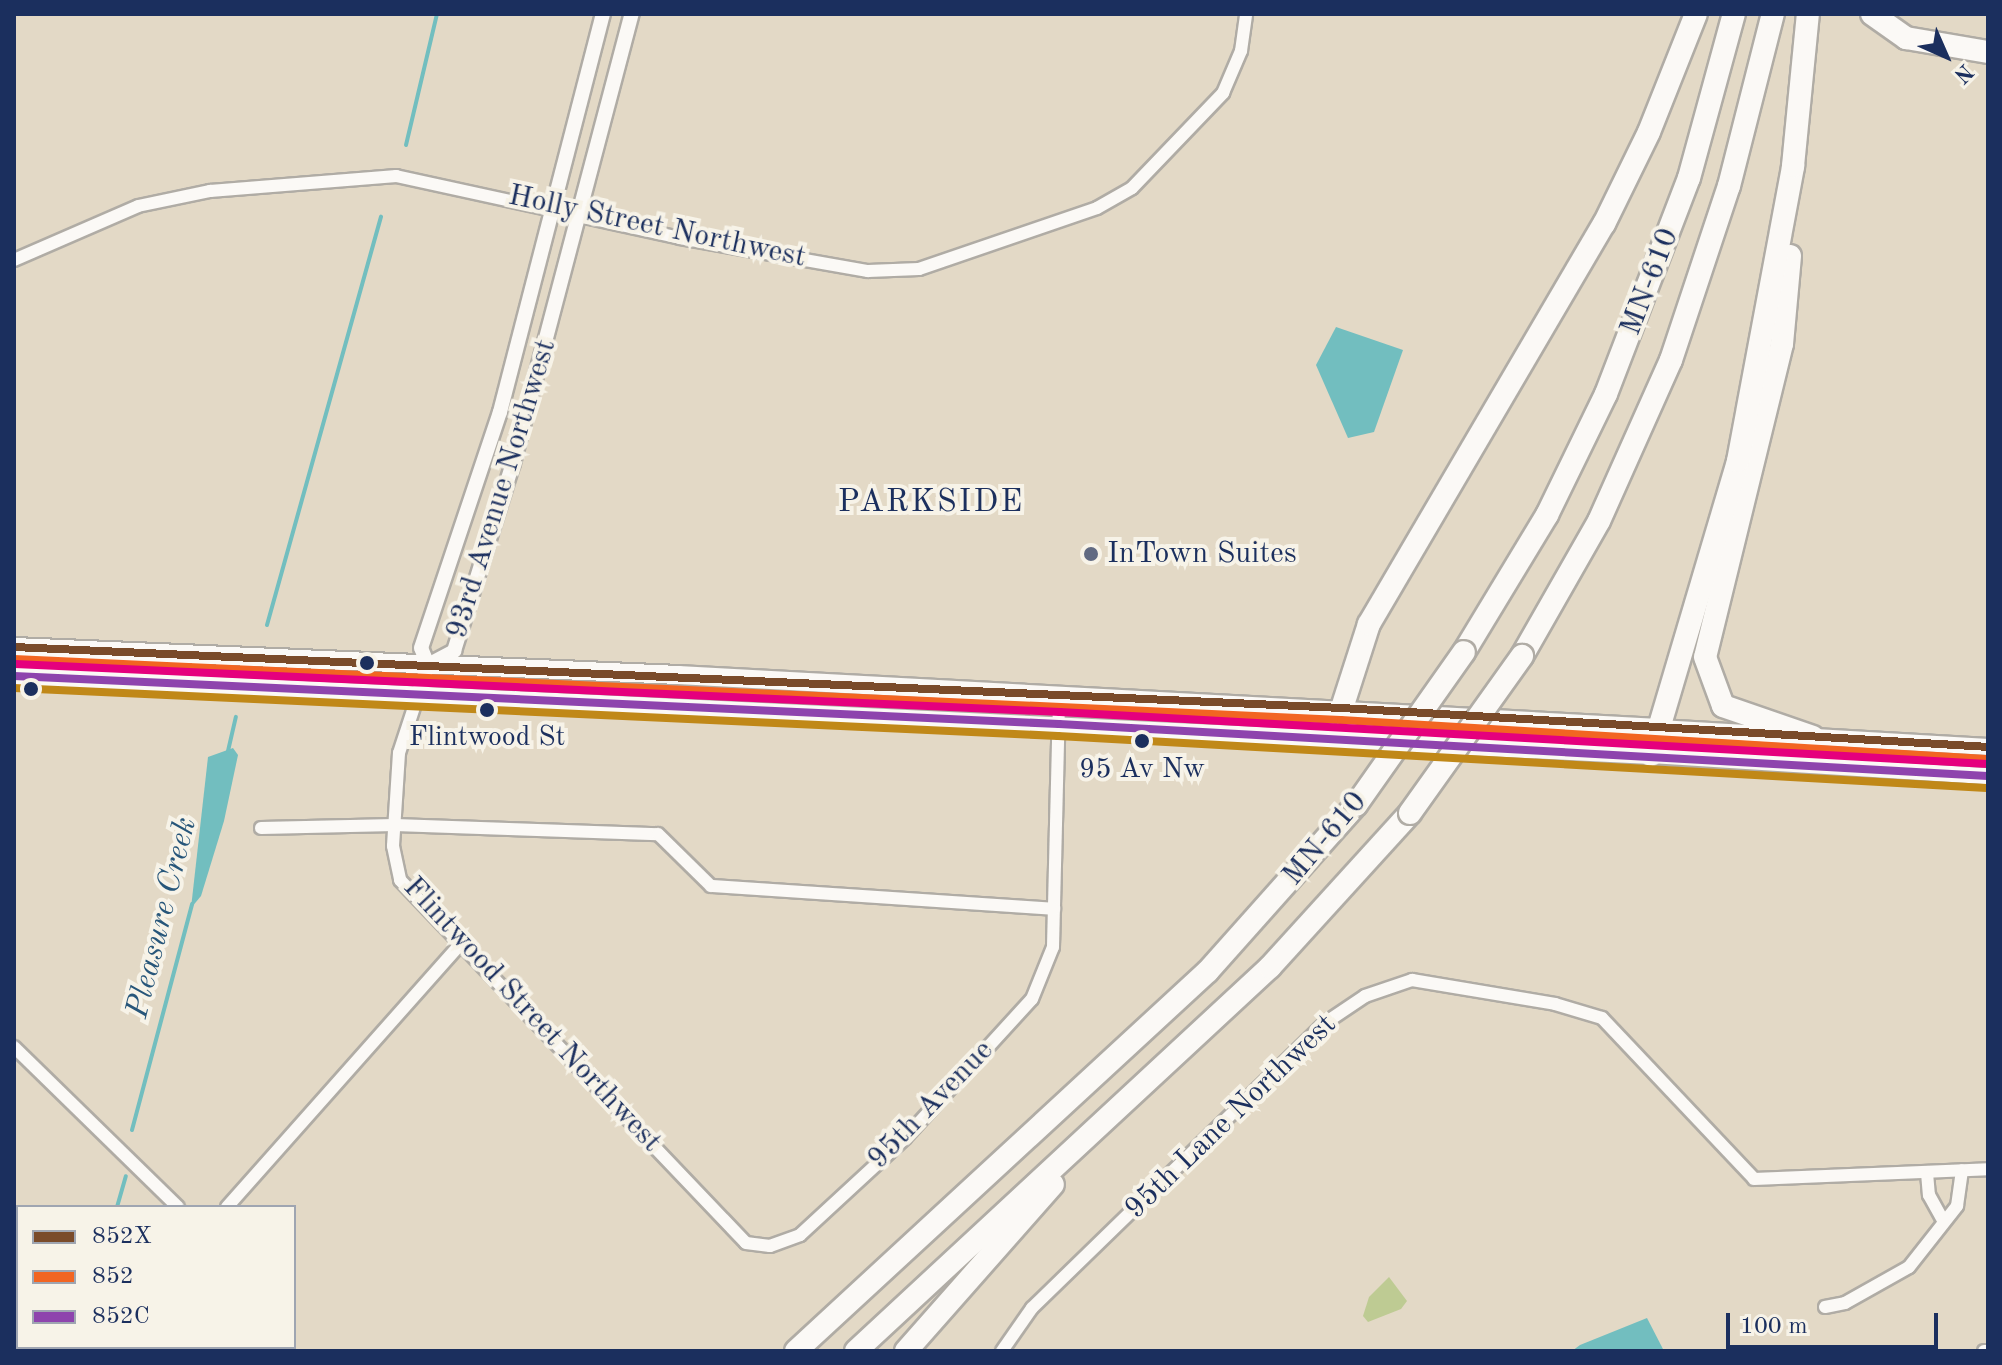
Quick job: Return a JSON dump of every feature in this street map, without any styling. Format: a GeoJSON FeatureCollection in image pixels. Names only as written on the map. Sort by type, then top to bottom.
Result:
{"type":"FeatureCollection","features":[{"type":"Feature","properties":{"kind":"highway"},"geometry":{"type":"LineString","coordinates":[[1358,740],[1342,708],[1347,680],[1369,624],[1604,224],[1649,132],[1696,14]]}},
{"type":"Feature","properties":{"kind":"highway","name":"MN-610"},"geometry":{"type":"LineString","coordinates":[[796,1351],[1208,971],[1356,805],[1464,652],[1547,515],[1612,380],[1689,178],[1734,14]]}},
{"type":"Feature","properties":{"kind":"highway","name":"MN-610"},"geometry":{"type":"LineString","coordinates":[[856,1351],[1270,967],[1410,813],[1522,656],[1599,521],[1671,360],[1729,186],[1773,14]]}},
{"type":"Feature","properties":{"kind":"highway"},"geometry":{"type":"LineString","coordinates":[[1808,14],[1793,166],[1782,344],[1705,657],[1723,706],[1813,737]]}},
{"type":"Feature","properties":{"kind":"highway"},"geometry":{"type":"LineString","coordinates":[[1872,14],[1906,38],[1988,52]]}},
{"type":"Feature","properties":{"kind":"highway"},"geometry":{"type":"LineString","coordinates":[[1651,755],[1738,461],[1793,166]]}},
{"type":"Feature","properties":{"kind":"highway"},"geometry":{"type":"LineString","coordinates":[[906,1351],[1045,1195],[1080,1144]]}},
{"type":"Feature","properties":{"kind":"main road"},"geometry":{"type":"LineString","coordinates":[[14,647],[1342,708],[1988,747]]}},
{"type":"Feature","properties":{"kind":"main road"},"geometry":{"type":"LineString","coordinates":[[14,676],[1059,724],[1988,776]]}},
{"type":"Feature","properties":{"kind":"street","name":"93rd Avenue Northwest"},"geometry":{"type":"LineString","coordinates":[[603,14],[500,412],[421,648],[428,665],[454,651],[527,419],[632,14]]}},
{"type":"Feature","properties":{"kind":"street","name":"Holly Street Northwest"},"geometry":{"type":"LineString","coordinates":[[14,260],[138,206],[210,191],[304,181],[396,176],[582,216],[868,271],[934,265],[1097,208],[1132,188],[1223,93],[1241,51],[1246,14]]}},
{"type":"Feature","properties":{"kind":"street","name":"Flintwood Street Northwest"},"geometry":{"type":"LineString","coordinates":[[428,665],[399,753],[395,825],[400,880],[746,1243]]}},
{"type":"Feature","properties":{"kind":"street","name":"95th Avenue"},"geometry":{"type":"LineString","coordinates":[[746,1243],[770,1246],[800,1235],[926,1115],[1032,999],[1053,947],[1059,696]]}},
{"type":"Feature","properties":{"kind":"street"},"geometry":{"type":"LineString","coordinates":[[261,828],[395,825],[658,834],[711,886],[1054,909]]}},
{"type":"Feature","properties":{"kind":"street"},"geometry":{"type":"LineString","coordinates":[[229,1205],[460,945]]}},
{"type":"Feature","properties":{"kind":"street","name":"95th Lane Northwest"},"geometry":{"type":"LineString","coordinates":[[1002,1351],[1032,1308],[1345,1008],[1412,980],[1555,1004],[1588,1012],[1613,1026],[1754,1179],[1988,1169]]}},
{"type":"Feature","properties":{"kind":"street"},"geometry":{"type":"LineString","coordinates":[[14,1047],[176,1205]]}},
{"type":"Feature","properties":{"kind":"street"},"geometry":{"type":"LineString","coordinates":[[1825,1307],[1845,1303],[1909,1267],[1940,1232],[1943,1220],[1962,1194],[1962,1170]]}},
{"type":"Feature","properties":{"kind":"street"},"geometry":{"type":"LineString","coordinates":[[1927,1173],[1929,1195],[1943,1220]]}},
{"type":"Feature","properties":{"kind":"green space"},"geometry":{"type":"Polygon","coordinates":[[[1389,1277],[1407,1301],[1401,1309],[1368,1322],[1363,1316],[1369,1297],[1389,1277]]]}},
{"type":"Feature","properties":{"kind":"water"},"geometry":{"type":"Polygon","coordinates":[[[1336,327],[1403,350],[1374,432],[1348,438],[1316,365],[1336,327]]]}},
{"type":"Feature","properties":{"kind":"water"},"geometry":{"type":"Polygon","coordinates":[[[233,748],[238,755],[224,821],[201,896],[191,908],[208,757],[233,748]]]}},
{"type":"Feature","properties":{"kind":"water"},"geometry":{"type":"Polygon","coordinates":[[[1647,1318],[1664,1351],[1572,1351],[1580,1345],[1647,1318]]]}},
{"type":"Feature","properties":{"kind":"waterway","name":"Pleasure Creek"},"geometry":{"type":"LineString","coordinates":[[406,145],[437,14]]}},
{"type":"Feature","properties":{"kind":"waterway","name":"Pleasure Creek"},"geometry":{"type":"LineString","coordinates":[[267,625],[381,217]]}},
{"type":"Feature","properties":{"kind":"waterway","name":"Pleasure Creek"},"geometry":{"type":"LineString","coordinates":[[228,751],[236,717]]}},
{"type":"Feature","properties":{"kind":"waterway","name":"Pleasure Creek"},"geometry":{"type":"LineString","coordinates":[[132,1130],[192,904]]}},
{"type":"Feature","properties":{"kind":"waterway"},"geometry":{"type":"LineString","coordinates":[[118,1205],[126,1176]]}},
{"type":"Feature","properties":{"kind":"transit line","name":"852X"},"geometry":{"type":"LineString","coordinates":[[14,647],[1342,708],[1988,747]]}},
{"type":"Feature","properties":{"kind":"transit line","name":"852"},"geometry":{"type":"LineString","coordinates":[[14,659],[1341,720],[1987,759]]}},
{"type":"Feature","properties":{"kind":"transit line"},"geometry":{"type":"LineString","coordinates":[[15,664],[1060,712],[1988,764]]}},
{"type":"Feature","properties":{"kind":"transit line","name":"852C"},"geometry":{"type":"LineString","coordinates":[[14,676],[1059,724],[1988,776]]}},
{"type":"Feature","properties":{"kind":"transit line"},"geometry":{"type":"LineString","coordinates":[[14,688],[1058,736],[1987,788]]}},
{"type":"Feature","properties":{"kind":"place","name":"InTown Suites"},"geometry":{"type":"Point","coordinates":[1091,554]}},
{"type":"Feature","properties":{"kind":"place","name":"Flintwood St"},"geometry":{"type":"Point","coordinates":[487,710]}},
{"type":"Feature","properties":{"kind":"place","name":"95 Av Nw"},"geometry":{"type":"Point","coordinates":[1142,741]}},
{"type":"Feature","properties":{"kind":"district","name":"PARKSIDE"},"geometry":{"type":"Point","coordinates":[931,503]}}]}
